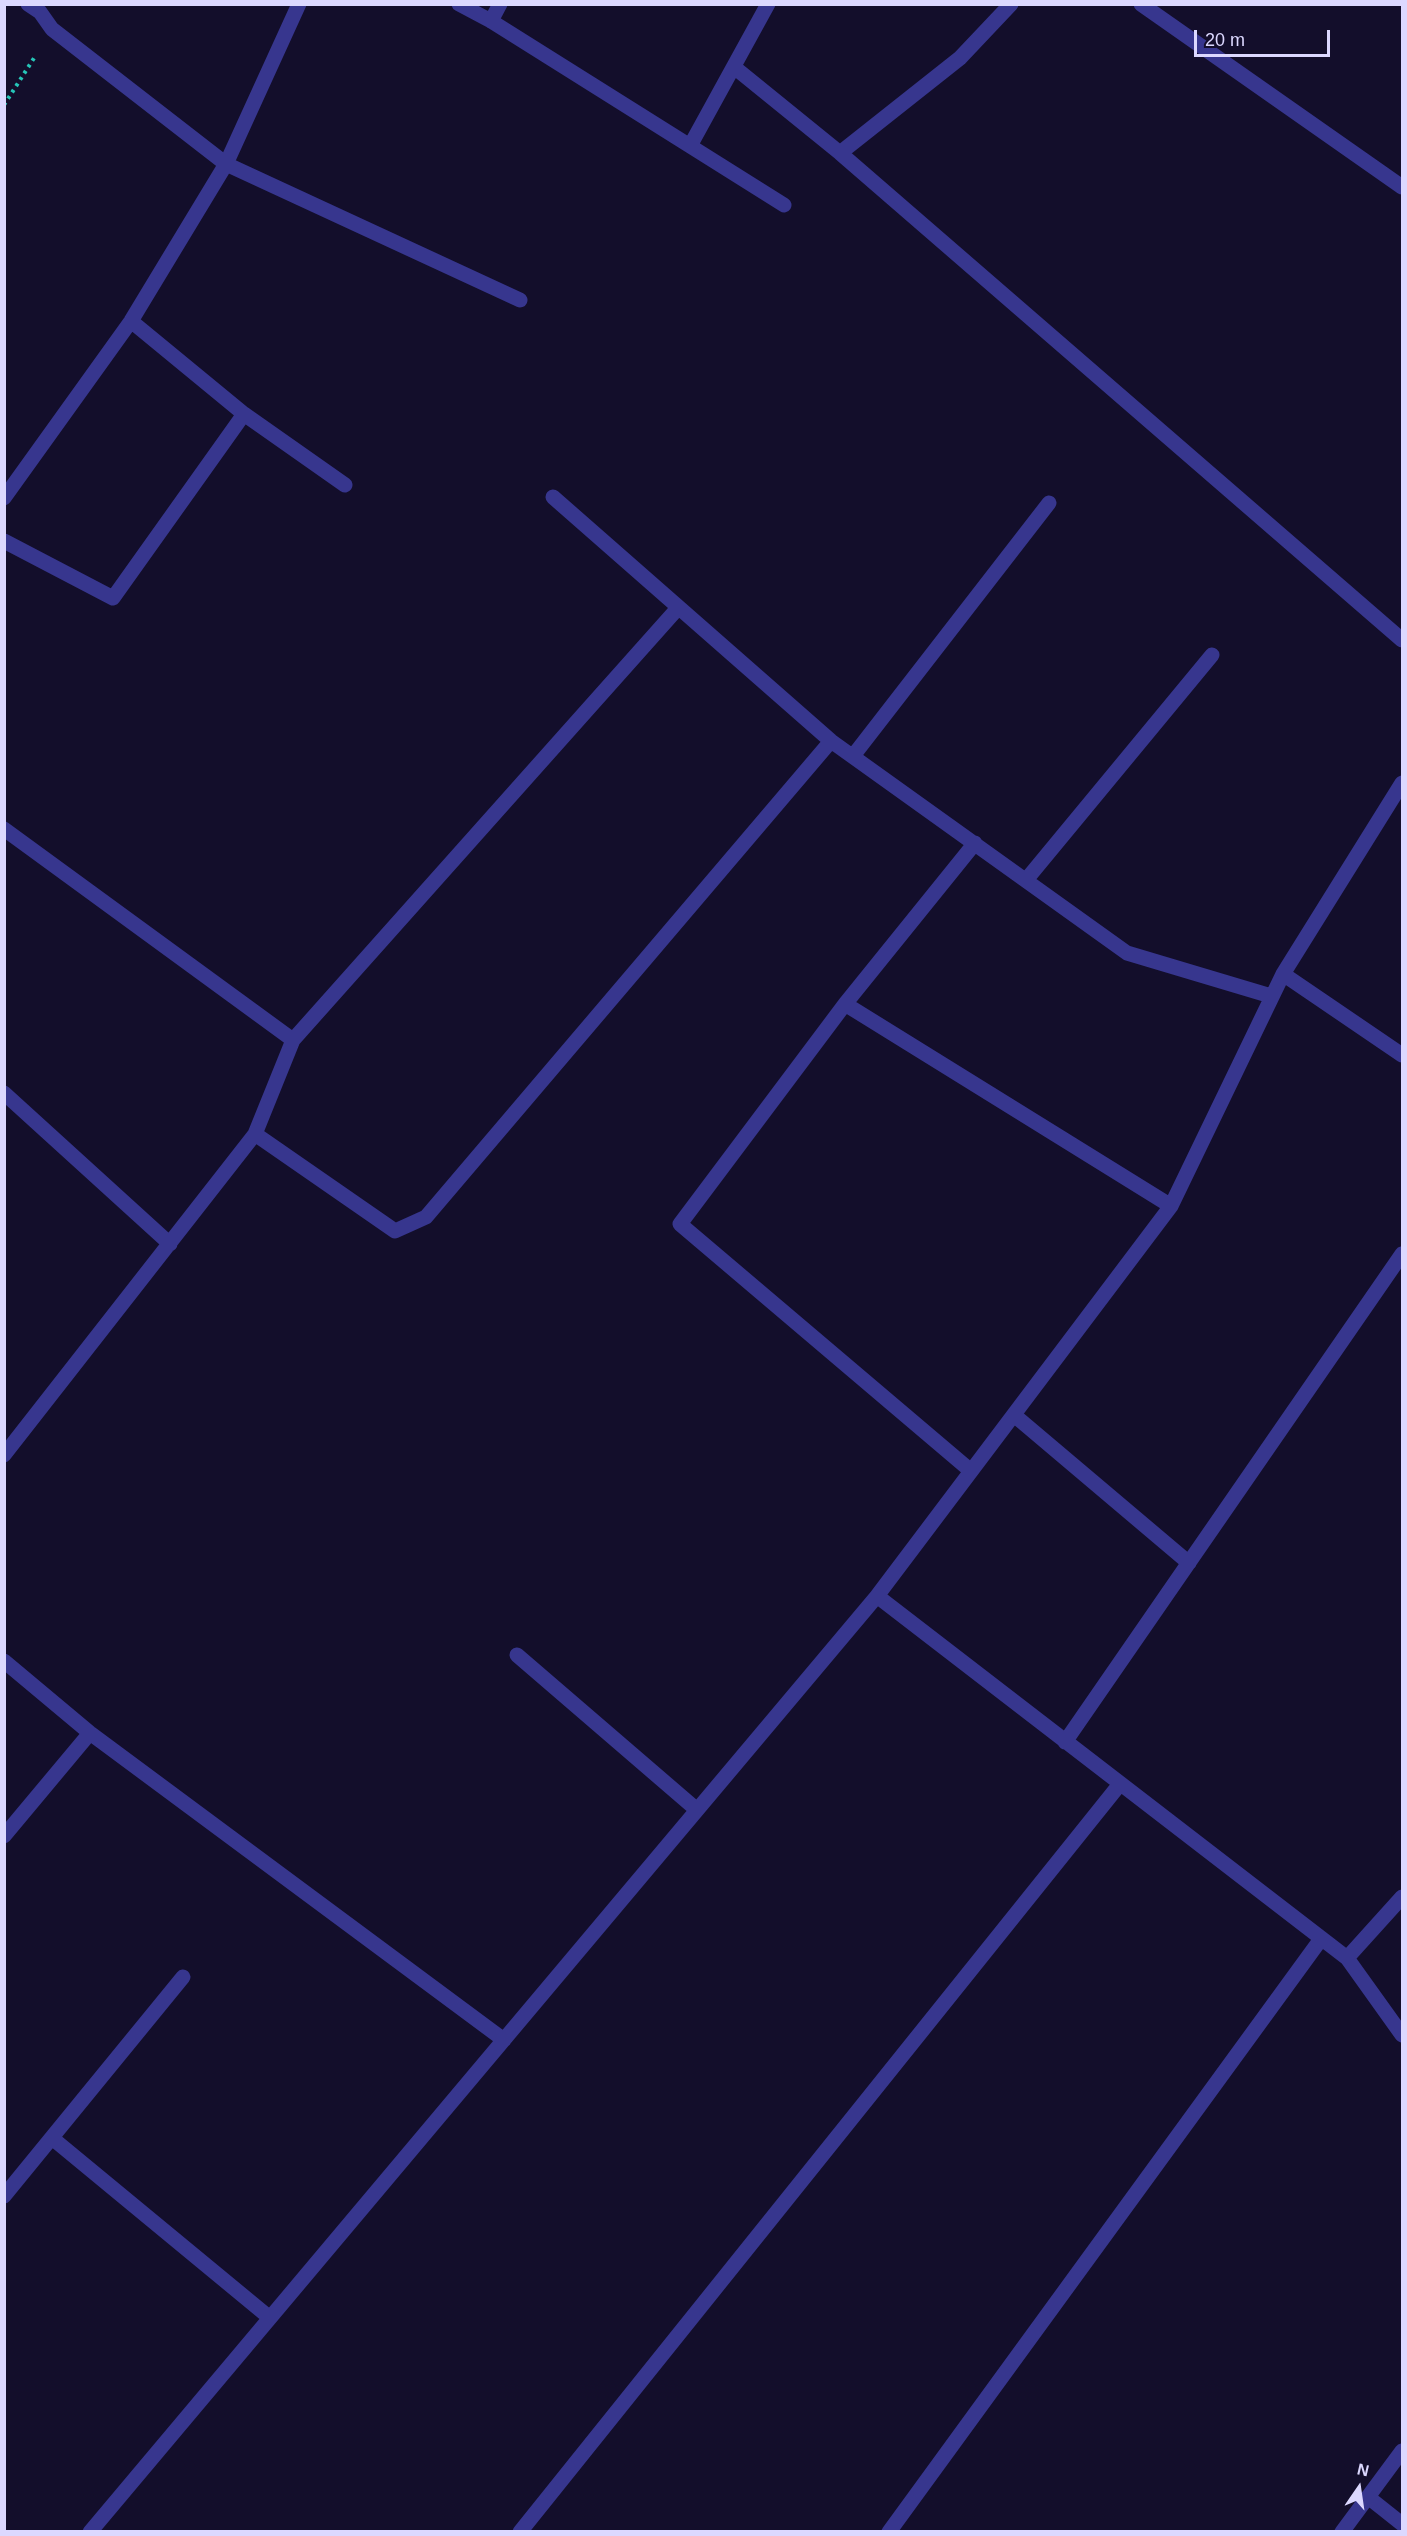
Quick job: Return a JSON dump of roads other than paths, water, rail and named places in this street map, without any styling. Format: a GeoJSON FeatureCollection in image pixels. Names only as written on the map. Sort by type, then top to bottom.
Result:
{"type":"FeatureCollection","features":[{"type":"Feature","properties":{"kind":"street"},"geometry":{"type":"LineString","coordinates":[[4,498],[131,321],[226,164],[299,4]]}},
{"type":"Feature","properties":{"kind":"street"},"geometry":{"type":"LineString","coordinates":[[459,4],[491,21],[784,205]]}},
{"type":"Feature","properties":{"kind":"street"},"geometry":{"type":"LineString","coordinates":[[491,21],[500,4]]}},
{"type":"Feature","properties":{"kind":"street"},"geometry":{"type":"LineString","coordinates":[[690,146],[768,4]]}},
{"type":"Feature","properties":{"kind":"street"},"geometry":{"type":"LineString","coordinates":[[840,153],[960,58],[1011,4]]}},
{"type":"Feature","properties":{"kind":"street"},"geometry":{"type":"LineString","coordinates":[[1141,4],[1160,10],[1402,187]]}},
{"type":"Feature","properties":{"kind":"street"},"geometry":{"type":"LineString","coordinates":[[38,7],[52,29],[226,164],[520,300]]}},
{"type":"Feature","properties":{"kind":"street"},"geometry":{"type":"LineString","coordinates":[[734,67],[840,153],[1402,640]]}},
{"type":"Feature","properties":{"kind":"street"},"geometry":{"type":"LineString","coordinates":[[131,321],[244,414],[345,485]]}},
{"type":"Feature","properties":{"kind":"street"},"geometry":{"type":"LineString","coordinates":[[4,541],[113,598],[244,414]]}},
{"type":"Feature","properties":{"kind":"street"},"geometry":{"type":"LineString","coordinates":[[553,497],[831,741],[1127,953],[1271,996]]}},
{"type":"Feature","properties":{"kind":"street"},"geometry":{"type":"LineString","coordinates":[[853,756],[1049,503]]}},
{"type":"Feature","properties":{"kind":"street"},"geometry":{"type":"LineString","coordinates":[[4,1455],[255,1134],[293,1040],[678,608]]}},
{"type":"Feature","properties":{"kind":"street"},"geometry":{"type":"LineString","coordinates":[[1026,880],[1212,655]]}},
{"type":"Feature","properties":{"kind":"street"},"geometry":{"type":"LineString","coordinates":[[255,1134],[395,1231],[426,1217],[831,741]]}},
{"type":"Feature","properties":{"kind":"street"},"geometry":{"type":"LineString","coordinates":[[90,2532],[877,1596],[1171,1206],[1283,974],[1402,783]]}},
{"type":"Feature","properties":{"kind":"street"},"geometry":{"type":"LineString","coordinates":[[4,828],[293,1040]]}},
{"type":"Feature","properties":{"kind":"street"},"geometry":{"type":"LineString","coordinates":[[971,1472],[680,1224],[845,1004],[975,843]]}},
{"type":"Feature","properties":{"kind":"street"},"geometry":{"type":"LineString","coordinates":[[1283,974],[1402,1055]]}},
{"type":"Feature","properties":{"kind":"street"},"geometry":{"type":"LineString","coordinates":[[845,1004],[1171,1206]]}},
{"type":"Feature","properties":{"kind":"street"},"geometry":{"type":"LineString","coordinates":[[4,1093],[170,1244]]}},
{"type":"Feature","properties":{"kind":"street"},"geometry":{"type":"LineString","coordinates":[[1065,1742],[1402,1254]]}},
{"type":"Feature","properties":{"kind":"street"},"geometry":{"type":"LineString","coordinates":[[1014,1415],[1189,1563]]}},
{"type":"Feature","properties":{"kind":"street"},"geometry":{"type":"LineString","coordinates":[[877,1596],[1347,1958],[1402,2035]]}},
{"type":"Feature","properties":{"kind":"street"},"geometry":{"type":"LineString","coordinates":[[517,1655],[698,1810]]}},
{"type":"Feature","properties":{"kind":"street"},"geometry":{"type":"LineString","coordinates":[[4,1661],[90,1733],[504,2040]]}},
{"type":"Feature","properties":{"kind":"street"},"geometry":{"type":"LineString","coordinates":[[4,1836],[90,1733]]}},
{"type":"Feature","properties":{"kind":"street"},"geometry":{"type":"LineString","coordinates":[[520,2532],[1120,1784]]}},
{"type":"Feature","properties":{"kind":"street"},"geometry":{"type":"LineString","coordinates":[[1347,1958],[1402,1897]]}},
{"type":"Feature","properties":{"kind":"street"},"geometry":{"type":"LineString","coordinates":[[889,2532],[1321,1939]]}},
{"type":"Feature","properties":{"kind":"street"},"geometry":{"type":"LineString","coordinates":[[4,2196],[183,1977]]}},
{"type":"Feature","properties":{"kind":"street"},"geometry":{"type":"LineString","coordinates":[[52,2138],[270,2318]]}},
{"type":"Feature","properties":{"kind":"street"},"geometry":{"type":"LineString","coordinates":[[1342,2532],[1402,2451]]}},
{"type":"Feature","properties":{"kind":"street"},"geometry":{"type":"LineString","coordinates":[[1368,2497],[1402,2524]]}}]}
